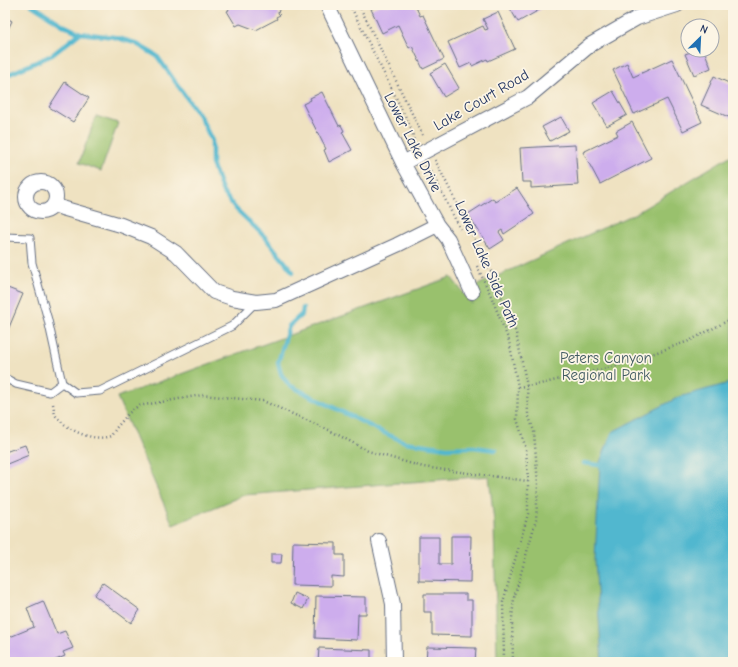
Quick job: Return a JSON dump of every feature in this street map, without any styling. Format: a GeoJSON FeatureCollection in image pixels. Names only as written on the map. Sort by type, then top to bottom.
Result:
{"type":"FeatureCollection","features":[{"type":"Feature","properties":{"kind":"street","name":"Lower Lake Drive"},"geometry":{"type":"LineString","coordinates":[[327,5],[403,163],[437,225],[448,239],[472,292]]}},
{"type":"Feature","properties":{"kind":"street","name":"Lake Court Road"},"geometry":{"type":"LineString","coordinates":[[403,163],[528,97],[590,45],[637,18],[677,5]]}},
{"type":"Feature","properties":{"kind":"street"},"geometry":{"type":"LineString","coordinates":[[54,205],[121,225],[151,237],[176,253],[214,292],[232,298],[256,302],[276,300],[397,245],[437,225]]}},
{"type":"Feature","properties":{"kind":"street"},"geometry":{"type":"LineString","coordinates":[[379,541],[392,604],[394,662]]}},
{"type":"Feature","properties":{"kind":"lane"},"geometry":{"type":"LineString","coordinates":[[5,238],[30,238],[32,263],[48,320],[62,384],[76,393],[100,391],[232,326],[256,302]]}},
{"type":"Feature","properties":{"kind":"lane"},"geometry":{"type":"LineString","coordinates":[[5,378],[16,384],[50,392],[62,384]]}},
{"type":"Feature","properties":{"kind":"path","name":"Lower Lake Side Path"},"geometry":{"type":"LineString","coordinates":[[350,5],[412,130],[414,140],[425,151],[428,171],[432,173],[461,233]]}},
{"type":"Feature","properties":{"kind":"path"},"geometry":{"type":"LineString","coordinates":[[358,5],[425,151],[490,270],[516,333],[527,386],[528,414],[534,431],[538,485],[536,520],[514,598],[512,618],[513,662]]}},
{"type":"Feature","properties":{"kind":"path","name":"Lower Lake Side Path"},"geometry":{"type":"LineString","coordinates":[[474,260],[492,296],[509,340],[518,387],[517,419],[526,449],[528,514],[503,602],[504,662]]}},
{"type":"Feature","properties":{"kind":"path"},"geometry":{"type":"LineString","coordinates":[[518,387],[540,384],[620,365],[689,341],[733,318]]}},
{"type":"Feature","properties":{"kind":"path"},"geometry":{"type":"LineString","coordinates":[[53,404],[55,415],[66,426],[85,436],[103,438],[111,436],[129,413],[138,406],[202,395],[263,401],[329,430],[368,451],[423,466],[528,481]]}},
{"type":"Feature","properties":{"kind":"green space"},"geometry":{"type":"Polygon","coordinates":[[[96,116],[118,123],[101,171],[79,163],[96,116]]]}},
{"type":"Feature","properties":{"kind":"green space","name":"Peters Canyon Regional Park"},"geometry":{"type":"Polygon","coordinates":[[[733,154],[733,662],[497,662],[494,522],[489,476],[244,495],[173,525],[117,397],[451,277],[472,304],[471,288],[638,212],[733,154]]]}},
{"type":"Feature","properties":{"kind":"water"},"geometry":{"type":"Polygon","coordinates":[[[733,382],[733,662],[602,662],[595,560],[600,462],[612,432],[679,397],[733,382]]]}},
{"type":"Feature","properties":{"kind":"building"},"geometry":{"type":"Polygon","coordinates":[[[227,5],[273,5],[277,6],[279,10],[278,13],[280,15],[276,17],[277,19],[256,30],[240,24],[236,26],[227,11],[229,10],[227,5]]]}},
{"type":"Feature","properties":{"kind":"building"},"geometry":{"type":"Polygon","coordinates":[[[379,5],[415,5],[420,16],[423,15],[444,59],[423,69],[412,46],[409,48],[398,25],[382,33],[371,9],[379,5]]]}},
{"type":"Feature","properties":{"kind":"building"},"geometry":{"type":"Polygon","coordinates":[[[508,5],[548,5],[518,22],[508,5]]]}},
{"type":"Feature","properties":{"kind":"building"},"geometry":{"type":"Polygon","coordinates":[[[733,11],[733,29],[729,28],[733,11]]]}},
{"type":"Feature","properties":{"kind":"building"},"geometry":{"type":"Polygon","coordinates":[[[498,12],[515,49],[488,61],[487,59],[472,66],[471,63],[460,68],[448,42],[483,26],[485,30],[488,29],[483,19],[498,12]]]}},
{"type":"Feature","properties":{"kind":"building"},"geometry":{"type":"Polygon","coordinates":[[[5,17],[12,21],[5,35],[5,17]]]}},
{"type":"Feature","properties":{"kind":"building"},"geometry":{"type":"Polygon","coordinates":[[[687,58],[707,58],[711,68],[694,75],[687,58]]]}},
{"type":"Feature","properties":{"kind":"building"},"geometry":{"type":"Polygon","coordinates":[[[672,59],[702,122],[683,131],[667,99],[634,114],[613,70],[627,63],[633,77],[672,59]]]}},
{"type":"Feature","properties":{"kind":"building"},"geometry":{"type":"Polygon","coordinates":[[[445,64],[459,88],[444,97],[430,73],[445,64]]]}},
{"type":"Feature","properties":{"kind":"building"},"geometry":{"type":"Polygon","coordinates":[[[714,76],[733,85],[733,119],[701,105],[714,76]]]}},
{"type":"Feature","properties":{"kind":"building"},"geometry":{"type":"Polygon","coordinates":[[[65,82],[89,98],[73,122],[49,107],[65,82]]]}},
{"type":"Feature","properties":{"kind":"building"},"geometry":{"type":"Polygon","coordinates":[[[613,91],[627,115],[607,126],[593,103],[613,91]]]}},
{"type":"Feature","properties":{"kind":"building"},"geometry":{"type":"Polygon","coordinates":[[[322,92],[339,126],[341,125],[344,131],[342,132],[352,150],[329,162],[324,150],[326,149],[303,104],[311,100],[310,98],[322,92]]]}},
{"type":"Feature","properties":{"kind":"building"},"geometry":{"type":"Polygon","coordinates":[[[561,117],[569,131],[550,141],[542,127],[561,117]]]}},
{"type":"Feature","properties":{"kind":"building"},"geometry":{"type":"Polygon","coordinates":[[[632,122],[651,158],[600,184],[583,152],[618,135],[616,131],[632,122]]]}},
{"type":"Feature","properties":{"kind":"building"},"geometry":{"type":"Polygon","coordinates":[[[575,145],[578,185],[531,188],[531,182],[522,182],[520,148],[575,145]]]}},
{"type":"Feature","properties":{"kind":"building"},"geometry":{"type":"Polygon","coordinates":[[[517,188],[534,214],[504,234],[502,230],[499,232],[504,240],[490,249],[468,214],[493,198],[495,202],[517,188]]]}},
{"type":"Feature","properties":{"kind":"building"},"geometry":{"type":"Polygon","coordinates":[[[5,287],[23,294],[5,337],[5,287]]]}},
{"type":"Feature","properties":{"kind":"building"},"geometry":{"type":"Polygon","coordinates":[[[25,445],[29,455],[7,464],[5,452],[25,445]]]}},
{"type":"Feature","properties":{"kind":"building"},"geometry":{"type":"Polygon","coordinates":[[[451,536],[471,536],[470,582],[419,581],[419,537],[439,537],[439,564],[451,564],[451,536]]]}},
{"type":"Feature","properties":{"kind":"building"},"geometry":{"type":"Polygon","coordinates":[[[293,542],[336,543],[336,555],[344,555],[344,577],[331,576],[331,586],[292,585],[293,542]]]}},
{"type":"Feature","properties":{"kind":"building"},"geometry":{"type":"Polygon","coordinates":[[[271,554],[282,554],[281,563],[271,563],[271,554]]]}},
{"type":"Feature","properties":{"kind":"building"},"geometry":{"type":"Polygon","coordinates":[[[103,583],[140,610],[131,623],[94,595],[103,583]]]}},
{"type":"Feature","properties":{"kind":"building"},"geometry":{"type":"Polygon","coordinates":[[[295,593],[308,599],[303,609],[291,603],[295,593]]]}},
{"type":"Feature","properties":{"kind":"building"},"geometry":{"type":"Polygon","coordinates":[[[424,594],[466,594],[466,600],[472,600],[472,636],[432,635],[432,612],[424,612],[424,594]]]}},
{"type":"Feature","properties":{"kind":"building"},"geometry":{"type":"Polygon","coordinates":[[[316,596],[366,597],[366,614],[358,614],[357,640],[315,638],[316,596]]]}},
{"type":"Feature","properties":{"kind":"building"},"geometry":{"type":"Polygon","coordinates":[[[43,601],[57,634],[65,631],[73,648],[63,652],[65,656],[51,662],[5,662],[5,639],[34,627],[27,608],[43,601]]]}},
{"type":"Feature","properties":{"kind":"building"},"geometry":{"type":"Polygon","coordinates":[[[427,647],[476,648],[475,662],[426,662],[427,647]]]}},
{"type":"Feature","properties":{"kind":"building"},"geometry":{"type":"Polygon","coordinates":[[[319,648],[371,650],[371,662],[318,662],[319,648]]]}},
{"type":"Feature","properties":{"kind":"waterway"},"geometry":{"type":"LineString","coordinates":[[32,5],[63,25],[80,33],[114,37],[135,43],[157,56],[201,118],[212,141],[212,164],[223,192],[236,209],[264,236],[293,272]]}},
{"type":"Feature","properties":{"kind":"waterway"},"geometry":{"type":"LineString","coordinates":[[5,76],[52,55],[80,33]]}},
{"type":"Feature","properties":{"kind":"waterway"},"geometry":{"type":"LineString","coordinates":[[303,308],[302,314],[289,326],[278,363],[281,374],[289,385],[405,442],[447,448],[473,447],[496,450]]}},
{"type":"Feature","properties":{"kind":"waterway"},"geometry":{"type":"LineString","coordinates":[[584,463],[606,466]]}}]}
